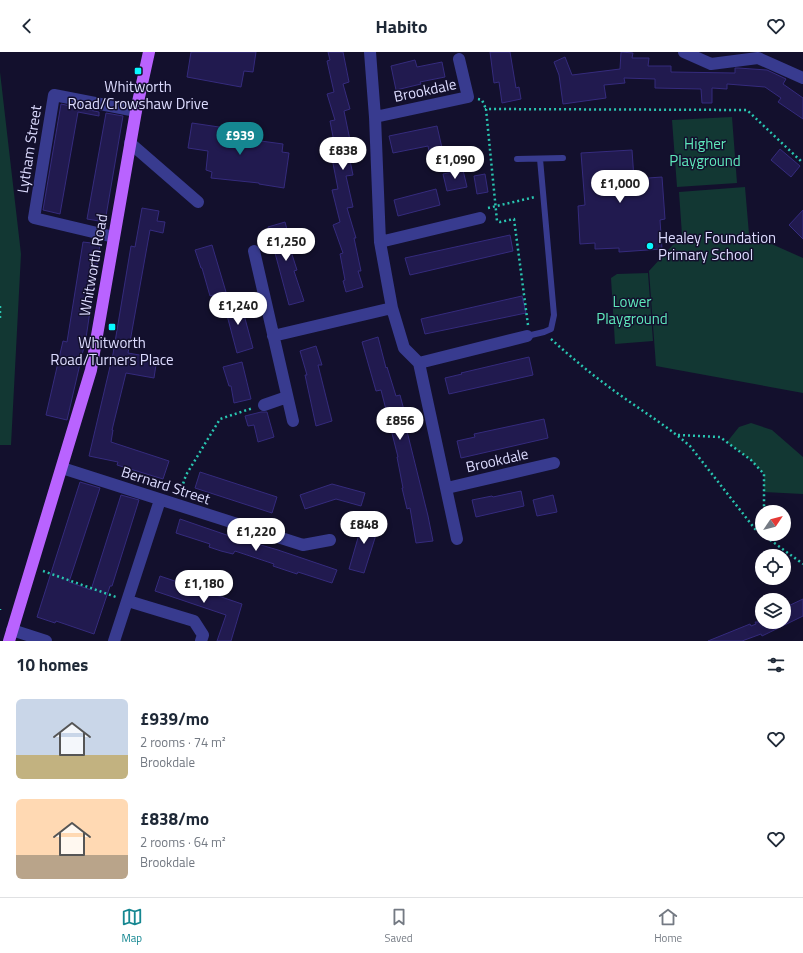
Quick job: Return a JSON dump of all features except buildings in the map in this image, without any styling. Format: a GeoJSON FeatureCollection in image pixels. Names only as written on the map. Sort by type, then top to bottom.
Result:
{"type":"FeatureCollection","features":[{"type":"Feature","properties":{"kind":"main road","name":"Whitworth Road"},"geometry":{"type":"LineString","coordinates":[[11,635],[92,370],[130,143],[149,52]]}},
{"type":"Feature","properties":{"kind":"street","name":"Brookdale"},"geometry":{"type":"LineString","coordinates":[[370,52],[375,117],[380,242],[392,308],[404,348],[419,363]]}},
{"type":"Feature","properties":{"kind":"street"},"geometry":{"type":"LineString","coordinates":[[684,52],[711,64],[758,58],[803,78]]}},
{"type":"Feature","properties":{"kind":"street","name":"Brookdale"},"geometry":{"type":"LineString","coordinates":[[375,117],[468,97],[459,59]]}},
{"type":"Feature","properties":{"kind":"street","name":"Lytham Street"},"geometry":{"type":"LineString","coordinates":[[114,237],[34,218],[54,95],[136,111]]}},
{"type":"Feature","properties":{"kind":"street"},"geometry":{"type":"LineString","coordinates":[[130,143],[198,202]]}},
{"type":"Feature","properties":{"kind":"street"},"geometry":{"type":"LineString","coordinates":[[380,242],[480,218]]}},
{"type":"Feature","properties":{"kind":"street"},"geometry":{"type":"LineString","coordinates":[[254,251],[293,421]]}},
{"type":"Feature","properties":{"kind":"street"},"geometry":{"type":"LineString","coordinates":[[273,336],[392,308]]}},
{"type":"Feature","properties":{"kind":"street"},"geometry":{"type":"LineString","coordinates":[[457,539],[419,363],[528,336]]}},
{"type":"Feature","properties":{"kind":"street"},"geometry":{"type":"LineString","coordinates":[[264,405],[287,397]]}},
{"type":"Feature","properties":{"kind":"street","name":"Brookdale"},"geometry":{"type":"LineString","coordinates":[[447,488],[554,463]]}},
{"type":"Feature","properties":{"kind":"street","name":"Bernard Street"},"geometry":{"type":"LineString","coordinates":[[62,468],[303,545],[330,540]]}},
{"type":"Feature","properties":{"kind":"street"},"geometry":{"type":"LineString","coordinates":[[114,641],[160,500]]}},
{"type":"Feature","properties":{"kind":"street"},"geometry":{"type":"LineString","coordinates":[[128,601],[194,621],[203,635],[201,641]]}},
{"type":"Feature","properties":{"kind":"street"},"geometry":{"type":"LineString","coordinates":[[11,635],[46,641]]}},
{"type":"Feature","properties":{"kind":"lane"},"geometry":{"type":"LineString","coordinates":[[517,159],[563,158]]}},
{"type":"Feature","properties":{"kind":"lane"},"geometry":{"type":"LineString","coordinates":[[528,336],[551,329],[554,315],[540,159]]}},
{"type":"Feature","properties":{"kind":"path"},"geometry":{"type":"LineString","coordinates":[[528,336],[514,219],[500,222],[498,221],[495,206],[486,109],[747,110],[803,163]]}},
{"type":"Feature","properties":{"kind":"path"},"geometry":{"type":"LineString","coordinates":[[480,218],[486,209],[543,195]]}},
{"type":"Feature","properties":{"kind":"path"},"geometry":{"type":"LineString","coordinates":[[0,306],[0,319]]}},
{"type":"Feature","properties":{"kind":"path"},"geometry":{"type":"LineString","coordinates":[[550,338],[576,361],[690,446],[755,529]]}},
{"type":"Feature","properties":{"kind":"path"},"geometry":{"type":"LineString","coordinates":[[177,505],[186,475],[220,418],[264,405]]}},
{"type":"Feature","properties":{"kind":"path"},"geometry":{"type":"LineString","coordinates":[[677,435],[720,437],[751,460],[764,474],[764,505]]}},
{"type":"Feature","properties":{"kind":"path"},"geometry":{"type":"LineString","coordinates":[[772,541],[803,564]]}},
{"type":"Feature","properties":{"kind":"path"},"geometry":{"type":"LineString","coordinates":[[32,567],[128,601]]}},
{"type":"Feature","properties":{"kind":"green space"},"geometry":{"type":"Polygon","coordinates":[[[0,72],[21,254],[11,445],[0,445],[0,72]]]}},
{"type":"Feature","properties":{"kind":"green space","name":"Higher Playground"},"geometry":{"type":"Polygon","coordinates":[[[732,117],[737,183],[677,187],[672,120],[732,117]]]}},
{"type":"Feature","properties":{"kind":"green space"},"geometry":{"type":"Polygon","coordinates":[[[745,187],[749,234],[803,258],[803,393],[656,366],[649,271],[682,235],[679,192],[745,187]]]}},
{"type":"Feature","properties":{"kind":"green space","name":"Lower Playground"},"geometry":{"type":"Polygon","coordinates":[[[648,273],[653,341],[615,344],[611,278],[617,274],[648,273]]]}},
{"type":"Feature","properties":{"kind":"green space"},"geometry":{"type":"Polygon","coordinates":[[[751,423],[772,430],[803,457],[803,494],[764,492],[764,474],[751,460],[727,442],[739,427],[751,423]]]}},
{"type":"Feature","properties":{"kind":"place","name":"Whitworth Road/Crowshaw Drive"},"geometry":{"type":"Point","coordinates":[138,71]}},
{"type":"Feature","properties":{"kind":"place","name":"Healey Foundation Primary School"},"geometry":{"type":"Point","coordinates":[650,246]}},
{"type":"Feature","properties":{"kind":"place","name":"Whitworth Road/Turners Place"},"geometry":{"type":"Point","coordinates":[112,327]}}]}
